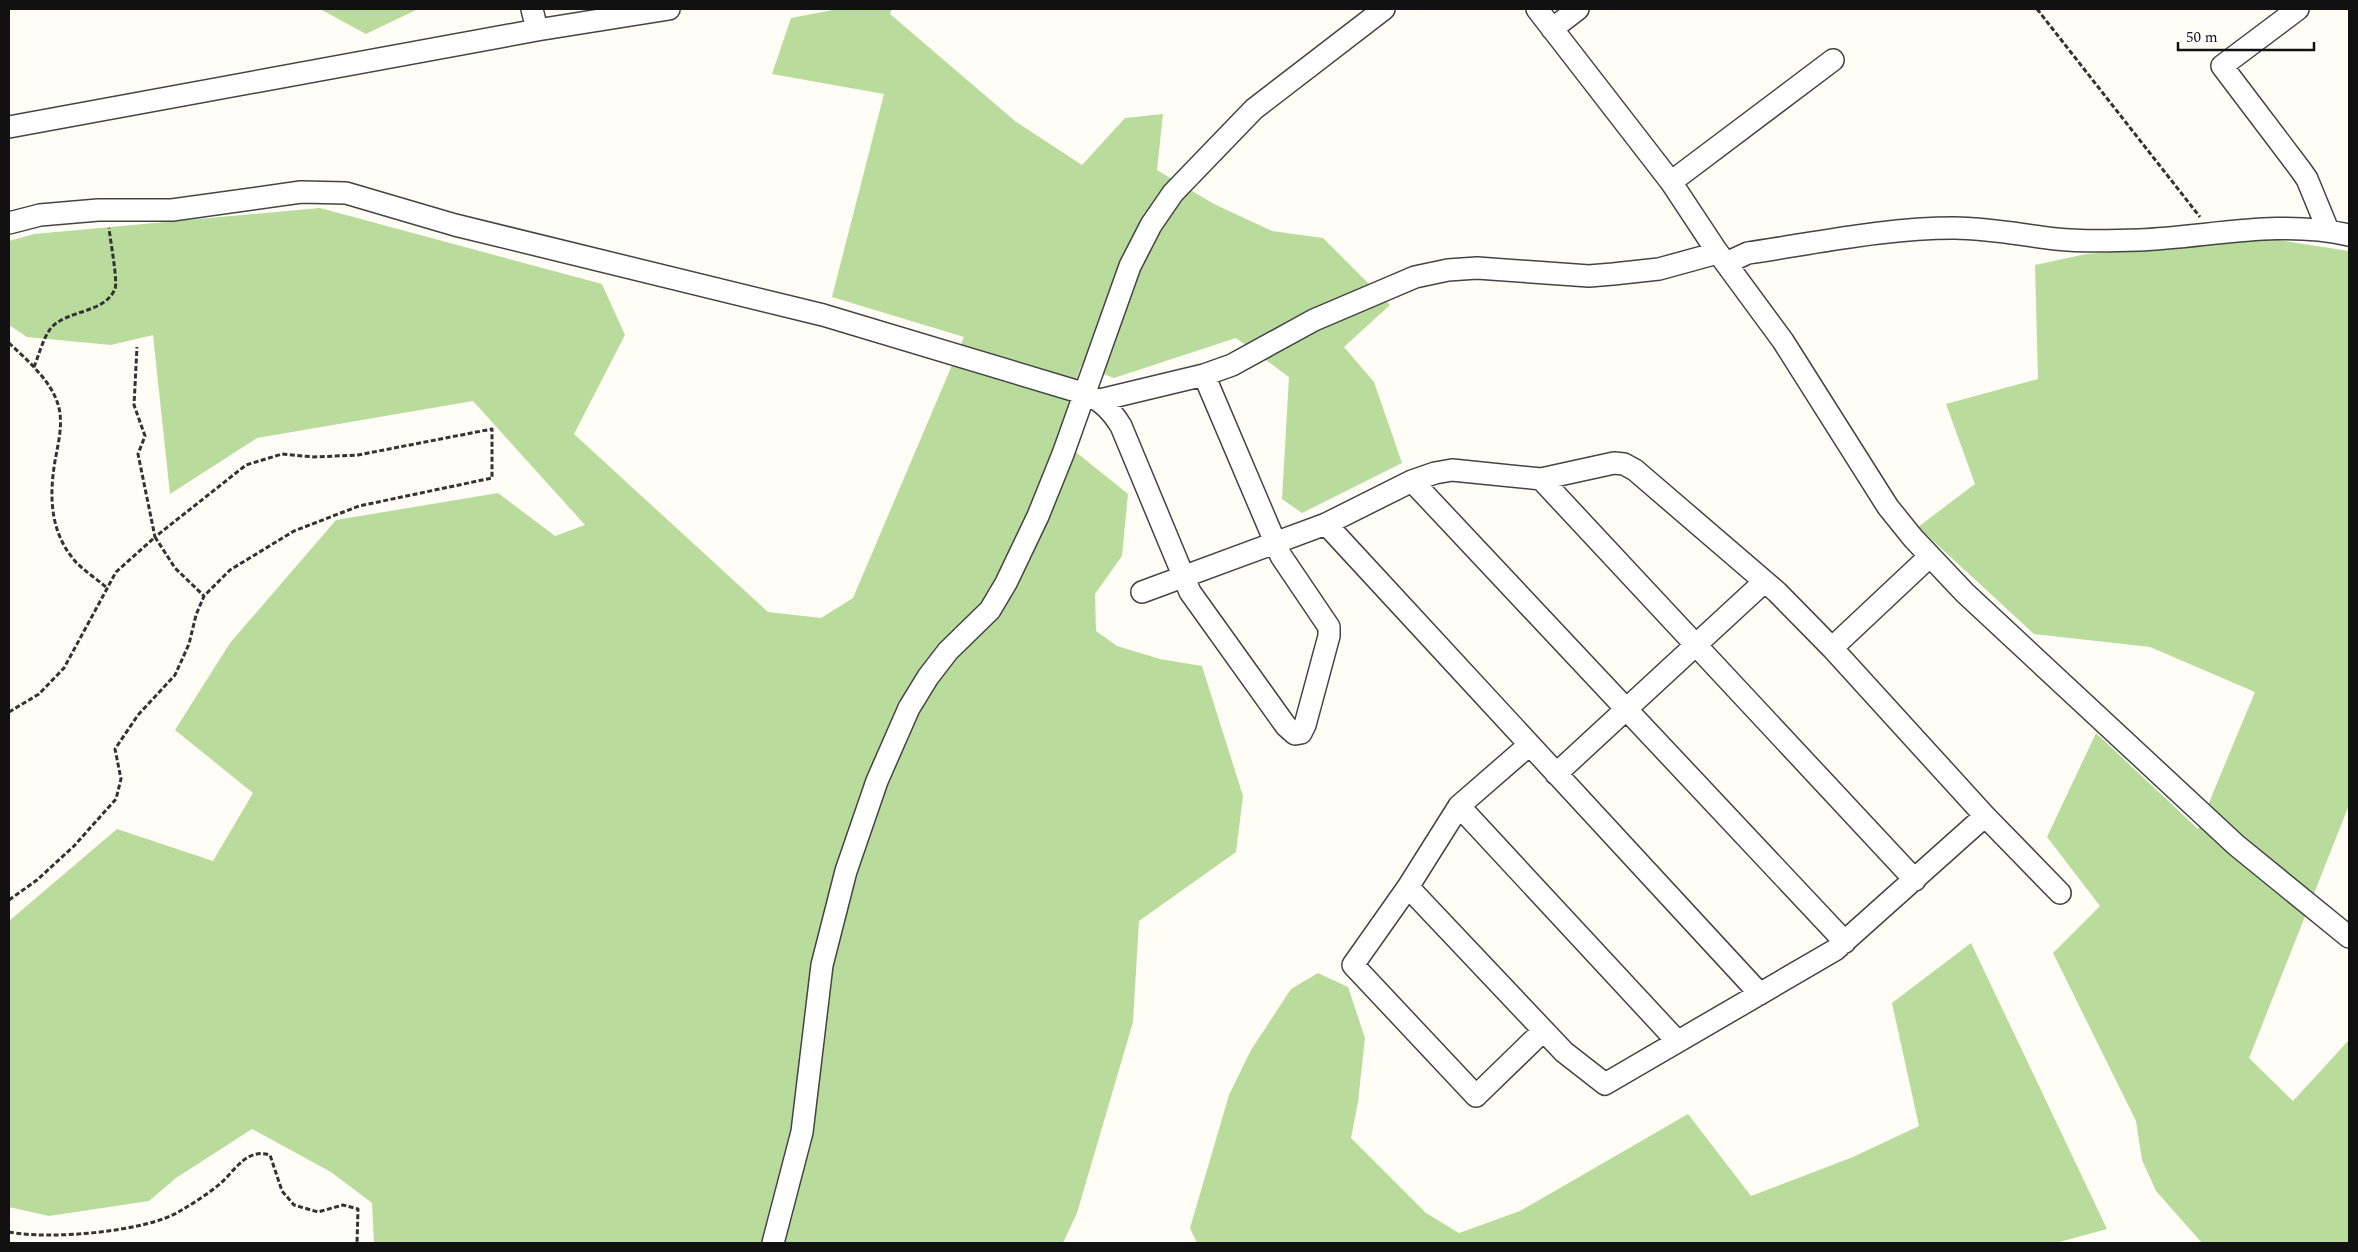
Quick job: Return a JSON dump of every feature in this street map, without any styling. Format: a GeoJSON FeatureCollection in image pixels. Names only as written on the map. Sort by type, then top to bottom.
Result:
{"type":"FeatureCollection","features":[{"type":"Feature","properties":{"kind":"street"},"geometry":{"type":"LineString","coordinates":[[532,9],[537,30]]}},
{"type":"Feature","properties":{"kind":"street"},"geometry":{"type":"LineString","coordinates":[[9,128],[537,30],[669,9]]}},
{"type":"Feature","properties":{"kind":"street"},"geometry":{"type":"LineString","coordinates":[[773,1243],[802,1132],[822,965],[846,871],[893,740],[928,677],[948,651],[990,610],[1006,584],[1093,397],[1130,266],[1151,225],[1173,193],[1254,109],[1384,9]]}},
{"type":"Feature","properties":{"kind":"street"},"geometry":{"type":"LineString","coordinates":[[1537,9],[1671,182],[1721,256],[1783,341],[1888,507],[1930,556],[1972,600],[2236,845],[2349,937]]}},
{"type":"Feature","properties":{"kind":"street"},"geometry":{"type":"LineString","coordinates":[[1552,29],[1578,9]]}},
{"type":"Feature","properties":{"kind":"street"},"geometry":{"type":"LineString","coordinates":[[2298,9],[2222,66],[2307,179],[2328,230]]}},
{"type":"Feature","properties":{"kind":"street"},"geometry":{"type":"LineString","coordinates":[[1671,182],[1833,60]]}},
{"type":"Feature","properties":{"kind":"street"},"geometry":{"type":"LineString","coordinates":[[9,223],[40,215],[107,210],[172,210],[301,192],[346,193],[454,225],[823,316],[1093,397],[1111,410],[1122,426],[1190,592],[1286,726],[1295,734],[1301,732],[1306,725],[1329,636],[1329,628],[1281,556],[1204,375]]}},
{"type":"Feature","properties":{"kind":"street"},"geometry":{"type":"LineString","coordinates":[[1093,397],[1204,375],[1252,355],[1314,320],[1415,277],[1448,270],[1477,268],[1589,276],[1613,274],[1658,269],[1710,254],[1721,256],[1748,253],[1929,229],[1955,228],[2058,239],[2138,240],[2214,235],[2260,228],[2300,227],[2328,230],[2349,235]]}},
{"type":"Feature","properties":{"kind":"street"},"geometry":{"type":"LineString","coordinates":[[1142,592],[1277,544],[1326,524],[1412,481],[1435,473],[1452,470],[1541,478],[1605,464],[1624,464],[1635,470],[1764,582],[1832,648],[1985,816],[2060,893]]}},
{"type":"Feature","properties":{"kind":"street"},"geometry":{"type":"LineString","coordinates":[[1541,478],[1915,880]]}},
{"type":"Feature","properties":{"kind":"street"},"geometry":{"type":"LineString","coordinates":[[1412,481],[1845,942]]}},
{"type":"Feature","properties":{"kind":"street"},"geometry":{"type":"LineString","coordinates":[[1326,524],[1528,746],[1760,994]]}},
{"type":"Feature","properties":{"kind":"street"},"geometry":{"type":"LineString","coordinates":[[1832,648],[1930,556]]}},
{"type":"Feature","properties":{"kind":"street"},"geometry":{"type":"LineString","coordinates":[[1556,774],[1695,643],[1764,582]]}},
{"type":"Feature","properties":{"kind":"street"},"geometry":{"type":"LineString","coordinates":[[1528,746],[1459,806],[1408,887],[1354,965],[1476,1096],[1544,1031]]}},
{"type":"Feature","properties":{"kind":"street"},"geometry":{"type":"LineString","coordinates":[[1459,806],[1677,1041]]}},
{"type":"Feature","properties":{"kind":"street"},"geometry":{"type":"LineString","coordinates":[[1408,887],[1564,1052],[1605,1084],[1845,942],[1985,816]]}},
{"type":"Feature","properties":{"kind":"path"},"geometry":{"type":"LineString","coordinates":[[2037,9],[2214,235]]}},
{"type":"Feature","properties":{"kind":"path"},"geometry":{"type":"LineString","coordinates":[[34,367],[50,329],[60,320],[100,304],[115,289],[116,280],[107,210]]}},
{"type":"Feature","properties":{"kind":"path"},"geometry":{"type":"LineString","coordinates":[[9,343],[40,373],[59,407],[61,425],[54,469],[51,507],[57,533],[76,561],[107,588]]}},
{"type":"Feature","properties":{"kind":"path"},"geometry":{"type":"LineString","coordinates":[[137,347],[134,405],[145,436],[138,454],[155,537],[175,568],[204,596]]}},
{"type":"Feature","properties":{"kind":"path"},"geometry":{"type":"LineString","coordinates":[[9,712],[39,694],[64,668],[116,572],[155,537],[246,465],[282,454],[314,457],[358,455],[492,429],[492,478],[358,506],[294,531],[230,570],[204,596],[196,615],[190,644],[175,675],[138,715],[115,749],[121,780],[116,799],[74,846],[38,880],[9,900]]}},
{"type":"Feature","properties":{"kind":"path"},"geometry":{"type":"LineString","coordinates":[[9,1232],[26,1235],[88,1233],[158,1221],[180,1212],[220,1183],[243,1159],[260,1152],[270,1155],[282,1191],[294,1205],[318,1212],[342,1205],[358,1209],[357,1243]]}},
{"type":"Feature","properties":{"kind":"green space"},"geometry":{"type":"Polygon","coordinates":[[[320,9],[418,9],[366,34],[320,9]]]}},
{"type":"Feature","properties":{"kind":"green space"},"geometry":{"type":"Polygon","coordinates":[[[838,9],[892,9],[890,14],[1015,121],[1082,165],[1125,118],[1163,114],[1157,170],[1214,204],[1272,231],[1323,238],[1390,305],[1344,347],[1374,382],[1402,463],[1302,513],[1282,499],[1289,377],[1236,338],[1114,378],[1081,366],[1057,437],[1128,494],[1122,556],[1095,594],[1096,631],[1117,646],[1160,659],[1202,666],[1243,796],[1236,852],[1139,921],[1133,1022],[1077,1213],[1063,1243],[374,1243],[372,1203],[331,1172],[252,1129],[176,1178],[149,1201],[49,1216],[9,1207],[9,921],[117,829],[213,861],[253,793],[175,730],[230,643],[336,520],[498,493],[555,536],[585,525],[473,401],[257,438],[170,494],[153,335],[111,345],[27,337],[9,325],[9,241],[34,234],[320,208],[602,284],[625,335],[574,434],[768,612],[821,618],[853,598],[964,337],[832,297],[884,94],[772,74],[791,18],[838,9]]]}},
{"type":"Feature","properties":{"kind":"green space"},"geometry":{"type":"Polygon","coordinates":[[[2271,239],[2349,251],[2349,805],[2249,1058],[2293,1101],[2349,1040],[2349,1243],[2202,1243],[2156,1191],[2142,1160],[2136,1121],[2053,953],[2100,906],[2047,837],[2096,733],[2198,829],[2255,692],[2150,647],[2034,634],[1918,527],[1975,484],[1946,404],[2038,379],[2035,265],[2086,254],[2271,239]]]}},
{"type":"Feature","properties":{"kind":"green space"},"geometry":{"type":"Polygon","coordinates":[[[1971,943],[2107,1229],[2056,1243],[1197,1243],[1190,1228],[1229,1095],[1251,1050],[1291,989],[1318,973],[1348,987],[1365,1038],[1358,1102],[1351,1138],[1426,1213],[1459,1233],[1520,1211],[1688,1114],[1751,1196],[1853,1157],[1919,1126],[1892,1003],[1971,943]]]}}]}
